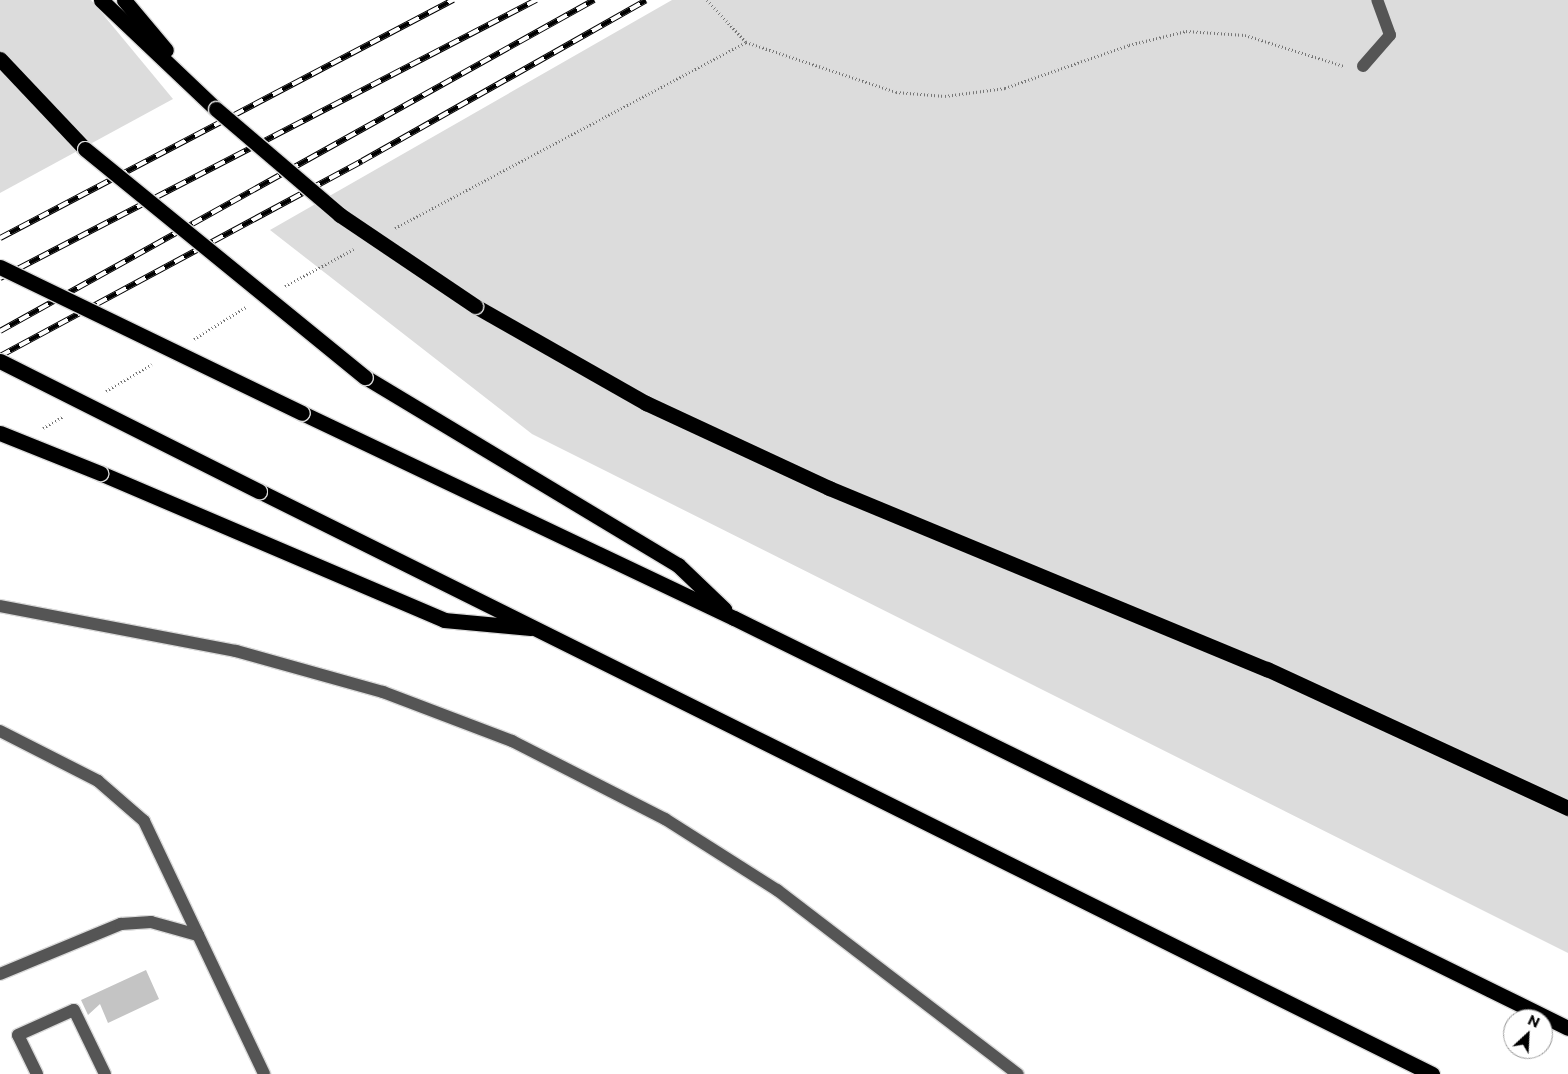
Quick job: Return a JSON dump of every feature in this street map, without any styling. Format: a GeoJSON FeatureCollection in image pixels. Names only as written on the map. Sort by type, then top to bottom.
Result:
{"type":"FeatureCollection","features":[{"type":"Feature","properties":{"kind":"highway"},"geometry":{"type":"LineString","coordinates":[[101,0],[216,109],[340,215],[476,306],[646,404],[811,480],[1267,669],[1568,808]]}},
{"type":"Feature","properties":{"kind":"highway"},"geometry":{"type":"LineString","coordinates":[[124,0],[216,109]]}},
{"type":"Feature","properties":{"kind":"highway"},"geometry":{"type":"LineString","coordinates":[[0,59],[85,149],[365,377],[678,566],[734,618]]}},
{"type":"Feature","properties":{"kind":"highway"},"geometry":{"type":"LineString","coordinates":[[0,267],[734,618],[1568,1028]]}},
{"type":"Feature","properties":{"kind":"highway"},"geometry":{"type":"LineString","coordinates":[[0,361],[1432,1074]]}},
{"type":"Feature","properties":{"kind":"highway"},"geometry":{"type":"LineString","coordinates":[[0,433],[100,473],[444,620],[540,629]]}},
{"type":"Feature","properties":{"kind":"lane"},"geometry":{"type":"LineString","coordinates":[[1363,66],[1390,35],[1377,0]]}},
{"type":"Feature","properties":{"kind":"lane"},"geometry":{"type":"LineString","coordinates":[[0,606],[236,651],[383,692],[512,741],[665,818],[778,890],[1018,1074]]}},
{"type":"Feature","properties":{"kind":"lane"},"geometry":{"type":"LineString","coordinates":[[0,731],[98,781],[123,799],[144,821],[264,1074]]}},
{"type":"Feature","properties":{"kind":"lane"},"geometry":{"type":"LineString","coordinates":[[0,974],[121,924],[150,922],[198,935]]}},
{"type":"Feature","properties":{"kind":"lane"},"geometry":{"type":"LineString","coordinates":[[37,1074],[18,1035],[74,1010],[105,1074]]}},
{"type":"Feature","properties":{"kind":"path"},"geometry":{"type":"LineString","coordinates":[[707,0],[746,42],[896,92],[945,96],[1005,88],[1129,45],[1186,31],[1245,35],[1340,66],[1363,66]]}},
{"type":"Feature","properties":{"kind":"path"},"geometry":{"type":"LineString","coordinates":[[389,231],[746,42]]}},
{"type":"Feature","properties":{"kind":"path"},"geometry":{"type":"LineString","coordinates":[[276,291],[363,245]]}},
{"type":"Feature","properties":{"kind":"path"},"geometry":{"type":"LineString","coordinates":[[192,340],[250,305]]}},
{"type":"Feature","properties":{"kind":"path"},"geometry":{"type":"LineString","coordinates":[[100,395],[158,360]]}},
{"type":"Feature","properties":{"kind":"path"},"geometry":{"type":"LineString","coordinates":[[33,434],[67,415]]}},
{"type":"Feature","properties":{"kind":"shaded area"},"geometry":{"type":"Polygon","coordinates":[[[0,0],[91,0],[173,99],[0,193],[0,0]]]}},
{"type":"Feature","properties":{"kind":"shaded area"},"geometry":{"type":"Polygon","coordinates":[[[672,0],[1568,0],[1568,953],[532,434],[270,230],[672,0]]]}},
{"type":"Feature","properties":{"kind":"building"},"geometry":{"type":"Polygon","coordinates":[[[146,970],[159,999],[108,1023],[100,1004],[88,1015],[81,1000],[146,970]]]}},
{"type":"Feature","properties":{"kind":"railway"},"geometry":{"type":"LineString","coordinates":[[0,238],[453,0]]}},
{"type":"Feature","properties":{"kind":"railway"},"geometry":{"type":"LineString","coordinates":[[0,278],[536,0]]}},
{"type":"Feature","properties":{"kind":"railway"},"geometry":{"type":"LineString","coordinates":[[0,331],[594,0]]}},
{"type":"Feature","properties":{"kind":"railway"},"geometry":{"type":"LineString","coordinates":[[0,356],[362,161],[646,0]]}}]}
